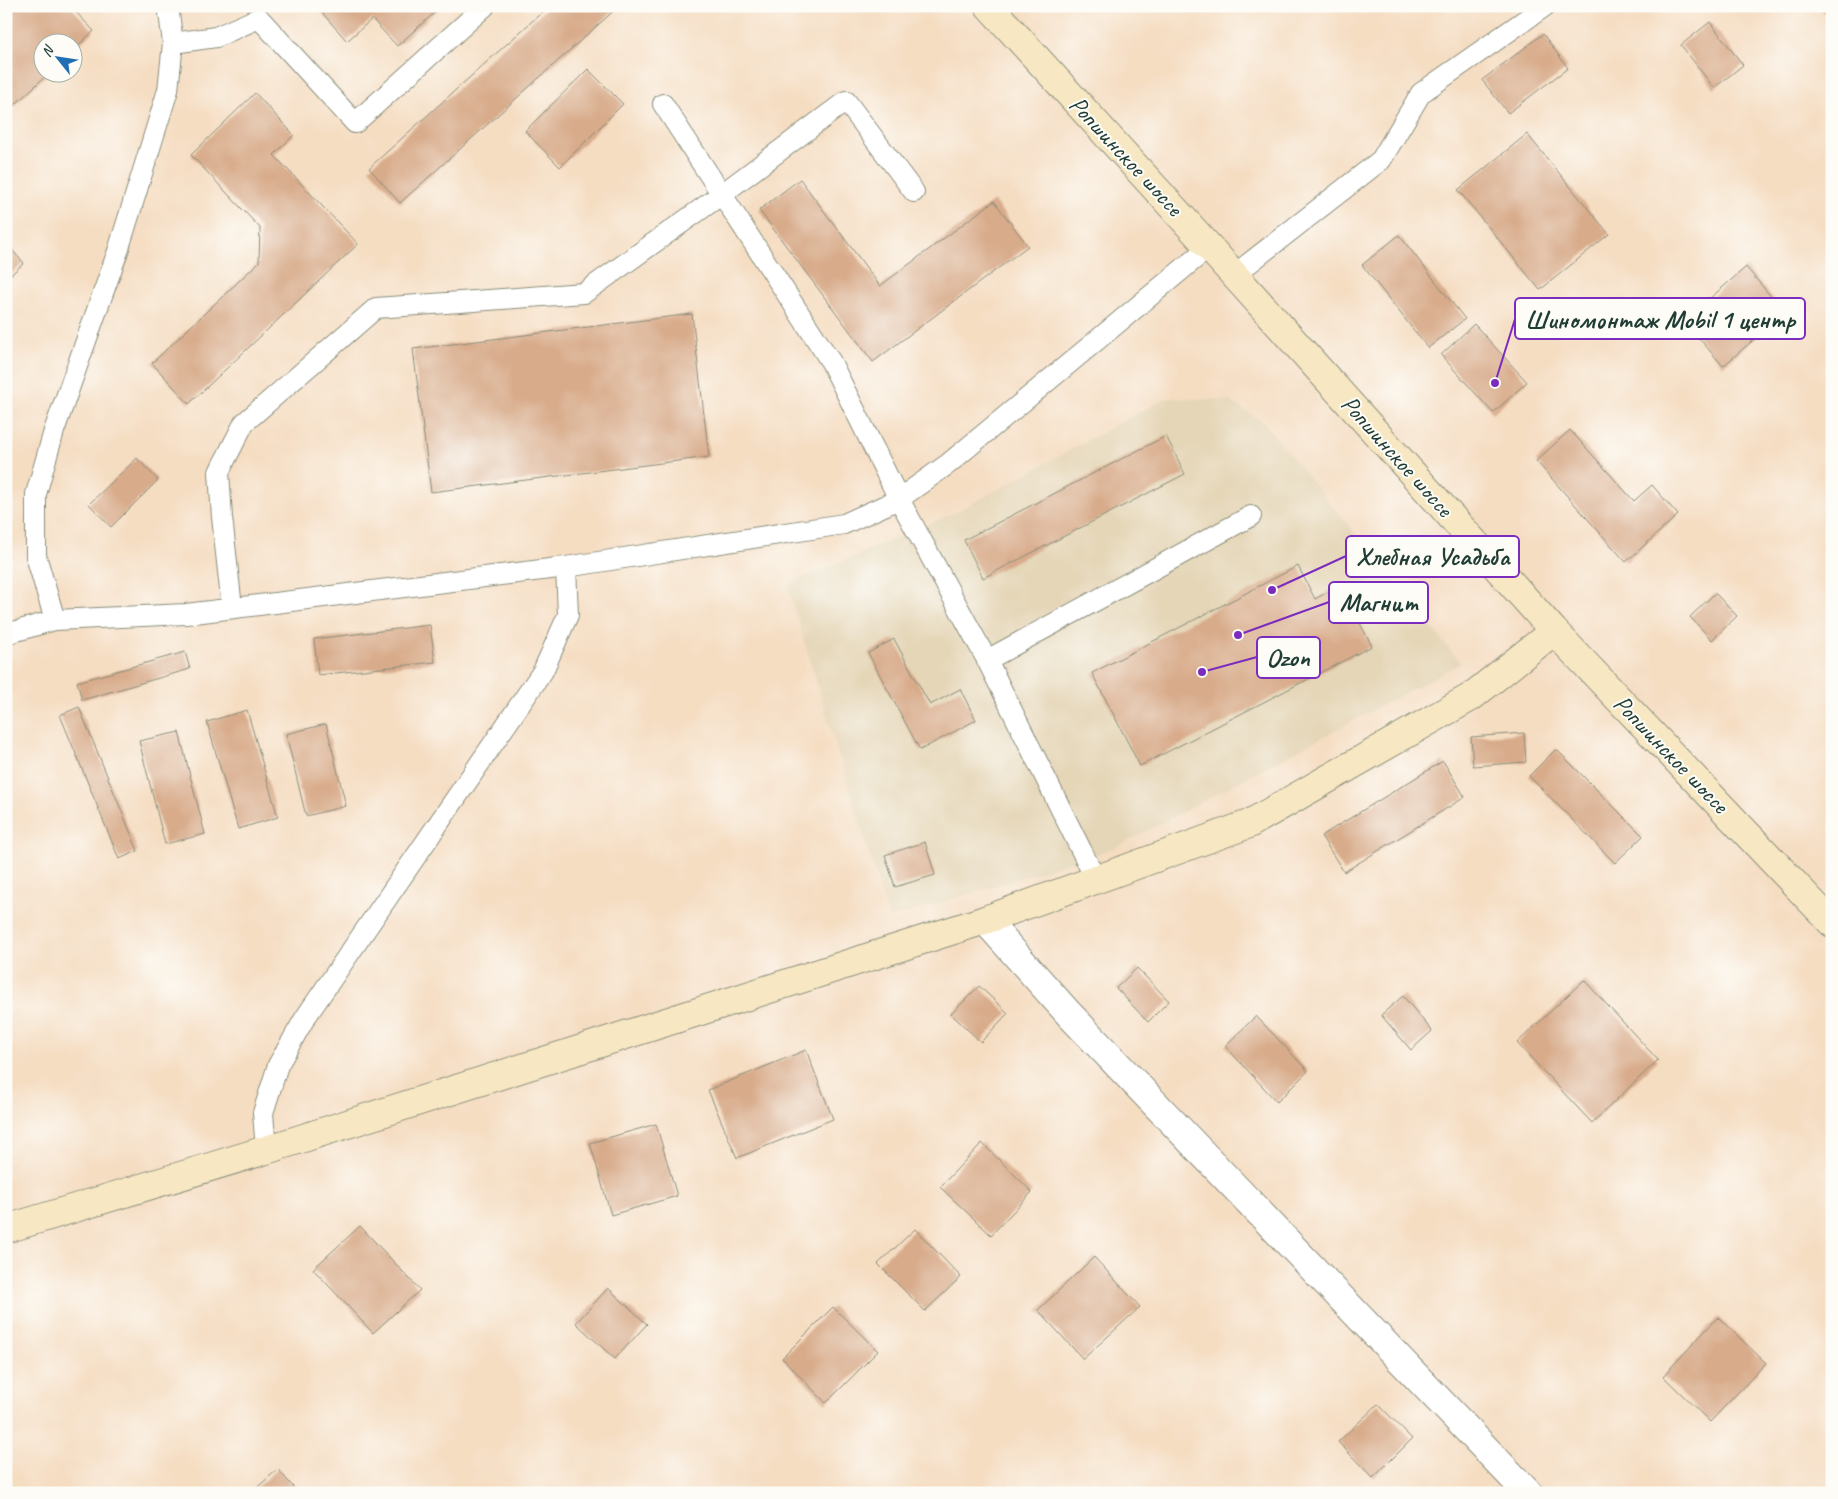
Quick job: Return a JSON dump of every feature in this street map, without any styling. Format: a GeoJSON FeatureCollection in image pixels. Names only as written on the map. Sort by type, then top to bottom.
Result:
{"type":"FeatureCollection","features":[{"type":"Feature","properties":{"kind":"street","name":"Ропшинское шоссе"},"geometry":{"type":"LineString","coordinates":[[989,6],[1209,247],[1554,632],[1832,923]]}},
{"type":"Feature","properties":{"kind":"street"},"geometry":{"type":"LineString","coordinates":[[6,1229],[266,1150],[984,920],[1249,824],[1471,696],[1554,632]]}},
{"type":"Feature","properties":{"kind":"street"},"geometry":{"type":"LineString","coordinates":[[984,920],[1069,1014],[1528,1493]]}},
{"type":"Feature","properties":{"kind":"lane"},"geometry":{"type":"LineString","coordinates":[[56,620],[36,556],[36,494],[54,431],[118,251],[168,90],[173,44],[168,6]]}},
{"type":"Feature","properties":{"kind":"lane"},"geometry":{"type":"LineString","coordinates":[[173,44],[216,38],[261,12],[355,123],[485,6]]}},
{"type":"Feature","properties":{"kind":"lane"},"geometry":{"type":"LineString","coordinates":[[1234,275],[1381,160],[1421,93],[1545,6]]}},
{"type":"Feature","properties":{"kind":"lane"},"geometry":{"type":"LineString","coordinates":[[232,608],[219,472],[244,423],[376,308],[584,293],[846,102],[914,192]]}},
{"type":"Feature","properties":{"kind":"lane"},"geometry":{"type":"LineString","coordinates":[[663,104],[831,362],[899,499],[987,660],[1096,880]]}},
{"type":"Feature","properties":{"kind":"lane"},"geometry":{"type":"LineString","coordinates":[[6,634],[56,620],[186,614],[566,567],[844,524],[899,499],[948,464],[1209,247]]}},
{"type":"Feature","properties":{"kind":"lane"},"geometry":{"type":"LineString","coordinates":[[987,660],[1251,516]]}},
{"type":"Feature","properties":{"kind":"lane"},"geometry":{"type":"LineString","coordinates":[[266,1150],[263,1113],[278,1065],[305,1018],[544,671],[568,615],[566,567]]}},
{"type":"Feature","properties":{"kind":"shaded area"},"geometry":{"type":"Polygon","coordinates":[[[1166,398],[1228,400],[1264,423],[1461,663],[1115,848],[889,919],[787,585],[954,513],[1166,398]]]}},
{"type":"Feature","properties":{"kind":"building"},"geometry":{"type":"Polygon","coordinates":[[[6,6],[70,6],[94,31],[82,42],[82,32],[32,32],[32,82],[39,82],[6,113],[6,6]]]}},
{"type":"Feature","properties":{"kind":"building"},"geometry":{"type":"Polygon","coordinates":[[[316,6],[442,6],[397,46],[372,19],[347,41],[316,6]]]}},
{"type":"Feature","properties":{"kind":"building"},"geometry":{"type":"Polygon","coordinates":[[[549,6],[619,6],[400,203],[369,168],[549,6]]]}},
{"type":"Feature","properties":{"kind":"building"},"geometry":{"type":"Polygon","coordinates":[[[1819,6],[1832,6],[1832,24],[1819,6]]]}},
{"type":"Feature","properties":{"kind":"building"},"geometry":{"type":"Polygon","coordinates":[[[1710,22],[1743,65],[1714,88],[1681,45],[1710,22]]]}},
{"type":"Feature","properties":{"kind":"building"},"geometry":{"type":"Polygon","coordinates":[[[1543,34],[1568,68],[1508,113],[1482,80],[1543,34]]]}},
{"type":"Feature","properties":{"kind":"building"},"geometry":{"type":"Polygon","coordinates":[[[588,69],[623,104],[560,167],[525,131],[588,69]]]}},
{"type":"Feature","properties":{"kind":"building"},"geometry":{"type":"Polygon","coordinates":[[[255,93],[294,135],[274,155],[358,244],[189,404],[152,363],[259,262],[260,228],[191,155],[255,93]]]}},
{"type":"Feature","properties":{"kind":"building"},"geometry":{"type":"Polygon","coordinates":[[[1527,134],[1609,234],[1540,290],[1458,190],[1527,134]]]}},
{"type":"Feature","properties":{"kind":"building"},"geometry":{"type":"Polygon","coordinates":[[[800,179],[880,286],[994,201],[1028,246],[873,362],[759,210],[800,179]]]}},
{"type":"Feature","properties":{"kind":"building"},"geometry":{"type":"Polygon","coordinates":[[[1399,235],[1465,319],[1428,348],[1362,265],[1399,235]]]}},
{"type":"Feature","properties":{"kind":"building"},"geometry":{"type":"Polygon","coordinates":[[[6,244],[24,263],[6,279],[6,244]]]}},
{"type":"Feature","properties":{"kind":"building"},"geometry":{"type":"Polygon","coordinates":[[[1746,267],[1785,313],[1723,366],[1684,321],[1746,267]]]}},
{"type":"Feature","properties":{"kind":"building"},"geometry":{"type":"Polygon","coordinates":[[[692,314],[709,457],[431,492],[413,349],[692,314]]]}},
{"type":"Feature","properties":{"kind":"building"},"geometry":{"type":"Polygon","coordinates":[[[1474,324],[1527,382],[1493,413],[1441,355],[1474,324]]]}},
{"type":"Feature","properties":{"kind":"building"},"geometry":{"type":"Polygon","coordinates":[[[1570,430],[1634,501],[1652,485],[1678,515],[1626,562],[1536,461],[1570,430]]]}},
{"type":"Feature","properties":{"kind":"building"},"geometry":{"type":"Polygon","coordinates":[[[1166,436],[1185,474],[983,578],[964,540],[1166,436]]]}},
{"type":"Feature","properties":{"kind":"building"},"geometry":{"type":"Polygon","coordinates":[[[137,458],[158,480],[111,527],[89,504],[137,458]]]}},
{"type":"Feature","properties":{"kind":"building"},"geometry":{"type":"Polygon","coordinates":[[[1298,566],[1315,599],[1340,585],[1372,646],[1140,766],[1092,673],[1298,566]]]}},
{"type":"Feature","properties":{"kind":"building"},"geometry":{"type":"Polygon","coordinates":[[[1715,593],[1737,616],[1712,640],[1690,617],[1715,593]]]}},
{"type":"Feature","properties":{"kind":"building"},"geometry":{"type":"Polygon","coordinates":[[[430,625],[435,662],[318,675],[314,639],[430,625]]]}},
{"type":"Feature","properties":{"kind":"building"},"geometry":{"type":"Polygon","coordinates":[[[894,639],[930,705],[960,689],[976,720],[920,750],[868,653],[894,639]]]}},
{"type":"Feature","properties":{"kind":"building"},"geometry":{"type":"Polygon","coordinates":[[[185,652],[190,669],[82,700],[77,682],[185,652]]]}},
{"type":"Feature","properties":{"kind":"building"},"geometry":{"type":"Polygon","coordinates":[[[79,707],[138,851],[119,859],[60,715],[79,707]]]}},
{"type":"Feature","properties":{"kind":"building"},"geometry":{"type":"Polygon","coordinates":[[[247,710],[278,817],[238,829],[207,722],[247,710]]]}},
{"type":"Feature","properties":{"kind":"building"},"geometry":{"type":"Polygon","coordinates":[[[326,724],[346,806],[306,816],[286,734],[326,724]]]}},
{"type":"Feature","properties":{"kind":"building"},"geometry":{"type":"Polygon","coordinates":[[[179,732],[205,834],[165,844],[139,741],[179,732]]]}},
{"type":"Feature","properties":{"kind":"building"},"geometry":{"type":"Polygon","coordinates":[[[1524,733],[1526,762],[1473,766],[1471,737],[1524,733]]]}},
{"type":"Feature","properties":{"kind":"building"},"geometry":{"type":"Polygon","coordinates":[[[1556,749],[1643,836],[1615,863],[1529,776],[1556,749]]]}},
{"type":"Feature","properties":{"kind":"building"},"geometry":{"type":"Polygon","coordinates":[[[1443,761],[1465,797],[1344,872],[1321,836],[1443,761]]]}},
{"type":"Feature","properties":{"kind":"building"},"geometry":{"type":"Polygon","coordinates":[[[925,842],[935,875],[895,887],[885,855],[925,842]]]}},
{"type":"Feature","properties":{"kind":"building"},"geometry":{"type":"Polygon","coordinates":[[[1137,968],[1169,1001],[1148,1022],[1116,988],[1137,968]]]}},
{"type":"Feature","properties":{"kind":"building"},"geometry":{"type":"Polygon","coordinates":[[[1584,980],[1658,1060],[1592,1123],[1517,1043],[1584,980]]]}},
{"type":"Feature","properties":{"kind":"building"},"geometry":{"type":"Polygon","coordinates":[[[979,986],[1008,1013],[981,1042],[951,1014],[979,986]]]}},
{"type":"Feature","properties":{"kind":"building"},"geometry":{"type":"Polygon","coordinates":[[[1403,996],[1432,1031],[1411,1050],[1381,1015],[1403,996]]]}},
{"type":"Feature","properties":{"kind":"building"},"geometry":{"type":"Polygon","coordinates":[[[1256,1016],[1308,1071],[1277,1102],[1225,1046],[1256,1016]]]}},
{"type":"Feature","properties":{"kind":"building"},"geometry":{"type":"Polygon","coordinates":[[[806,1050],[833,1119],[737,1158],[708,1090],[806,1050]]]}},
{"type":"Feature","properties":{"kind":"building"},"geometry":{"type":"Polygon","coordinates":[[[656,1124],[677,1196],[611,1215],[590,1143],[656,1124]]]}},
{"type":"Feature","properties":{"kind":"building"},"geometry":{"type":"Polygon","coordinates":[[[982,1143],[1032,1192],[991,1235],[940,1187],[982,1143]]]}},
{"type":"Feature","properties":{"kind":"building"},"geometry":{"type":"Polygon","coordinates":[[[360,1226],[420,1290],[373,1333],[313,1269],[360,1226]]]}},
{"type":"Feature","properties":{"kind":"building"},"geometry":{"type":"Polygon","coordinates":[[[915,1229],[961,1277],[925,1311],[878,1264],[915,1229]]]}},
{"type":"Feature","properties":{"kind":"building"},"geometry":{"type":"Polygon","coordinates":[[[1094,1257],[1140,1307],[1083,1359],[1038,1310],[1094,1257]]]}},
{"type":"Feature","properties":{"kind":"building"},"geometry":{"type":"Polygon","coordinates":[[[608,1288],[647,1324],[615,1359],[576,1323],[608,1288]]]}},
{"type":"Feature","properties":{"kind":"building"},"geometry":{"type":"Polygon","coordinates":[[[833,1307],[878,1351],[826,1403],[782,1358],[833,1307]]]}},
{"type":"Feature","properties":{"kind":"building"},"geometry":{"type":"Polygon","coordinates":[[[1718,1317],[1766,1363],[1710,1422],[1663,1376],[1718,1317]]]}},
{"type":"Feature","properties":{"kind":"building"},"geometry":{"type":"Polygon","coordinates":[[[1378,1404],[1412,1439],[1373,1478],[1338,1442],[1378,1404]]]}},
{"type":"Feature","properties":{"kind":"building"},"geometry":{"type":"Polygon","coordinates":[[[278,1469],[298,1493],[251,1493],[278,1469]]]}},
{"type":"Feature","properties":{"kind":"place","name":"Шиномонтаж Mobil 1 центр"},"geometry":{"type":"Point","coordinates":[1495,383]}},
{"type":"Feature","properties":{"kind":"place","name":"Хлебная Усадьба"},"geometry":{"type":"Point","coordinates":[1272,590]}},
{"type":"Feature","properties":{"kind":"place","name":"Магнит"},"geometry":{"type":"Point","coordinates":[1238,635]}},
{"type":"Feature","properties":{"kind":"place","name":"Ozon"},"geometry":{"type":"Point","coordinates":[1202,672]}}]}
